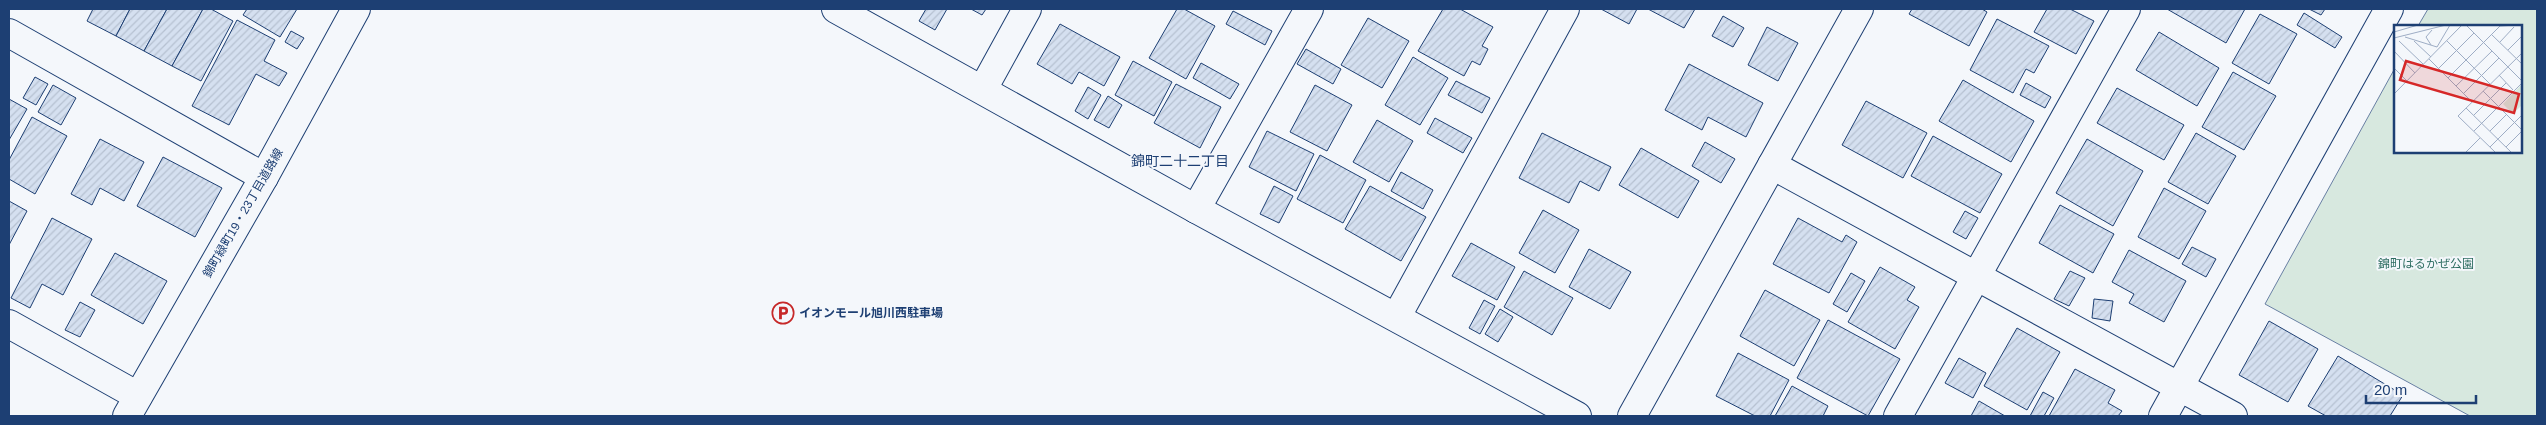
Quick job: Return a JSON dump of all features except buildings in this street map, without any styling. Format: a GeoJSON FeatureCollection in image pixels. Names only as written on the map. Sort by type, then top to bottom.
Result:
{"type":"FeatureCollection","features":[{"type":"Feature","properties":{"kind":"street","name":"錦町緑町19・23丁目道路線"},"geometry":{"type":"LineString","coordinates":[[132,406],[264,177],[356,9]]}},
{"type":"Feature","properties":{"kind":"street"},"geometry":{"type":"LineString","coordinates":[[836,9],[1196,209],[1397,316],[1577,416]]}},
{"type":"Feature","properties":{"kind":"street"},"geometry":{"type":"LineString","coordinates":[[982,90],[1027,9]]}},
{"type":"Feature","properties":{"kind":"street"},"geometry":{"type":"LineString","coordinates":[[1196,209],[1309,9]]}},
{"type":"Feature","properties":{"kind":"street"},"geometry":{"type":"LineString","coordinates":[[1397,316],[1565,9]]}},
{"type":"Feature","properties":{"kind":"street"},"geometry":{"type":"LineString","coordinates":[[1632,416],[1859,9]]}},
{"type":"Feature","properties":{"kind":"street"},"geometry":{"type":"LineString","coordinates":[[1898,416],[1975,275],[2126,9]]}},
{"type":"Feature","properties":{"kind":"street"},"geometry":{"type":"LineString","coordinates":[[2163,416],[2389,9]]}},
{"type":"Feature","properties":{"kind":"street"},"geometry":{"type":"LineString","coordinates":[[9,33],[264,177]]}},
{"type":"Feature","properties":{"kind":"street"},"geometry":{"type":"LineString","coordinates":[[1772,165],[2233,416]]}},
{"type":"Feature","properties":{"kind":"street"},"geometry":{"type":"LineString","coordinates":[[9,324],[132,406]]}},
{"type":"Feature","properties":{"kind":"green space","name":"錦町はるかぜ公園"},"geometry":{"type":"Polygon","coordinates":[[[2428,9],[2537,9],[2537,416],[2470,416],[2265,304],[2394,70],[2394,152],[2521,152],[2521,25],[2419,25],[2428,9]]]}},
{"type":"Feature","properties":{"kind":"place","name":"イオンモール旭川西駐車場"},"geometry":{"type":"Point","coordinates":[783,313]}},
{"type":"Feature","properties":{"kind":"district","name":"錦町二十二丁目"},"geometry":{"type":"Point","coordinates":[1180,161]}}]}
